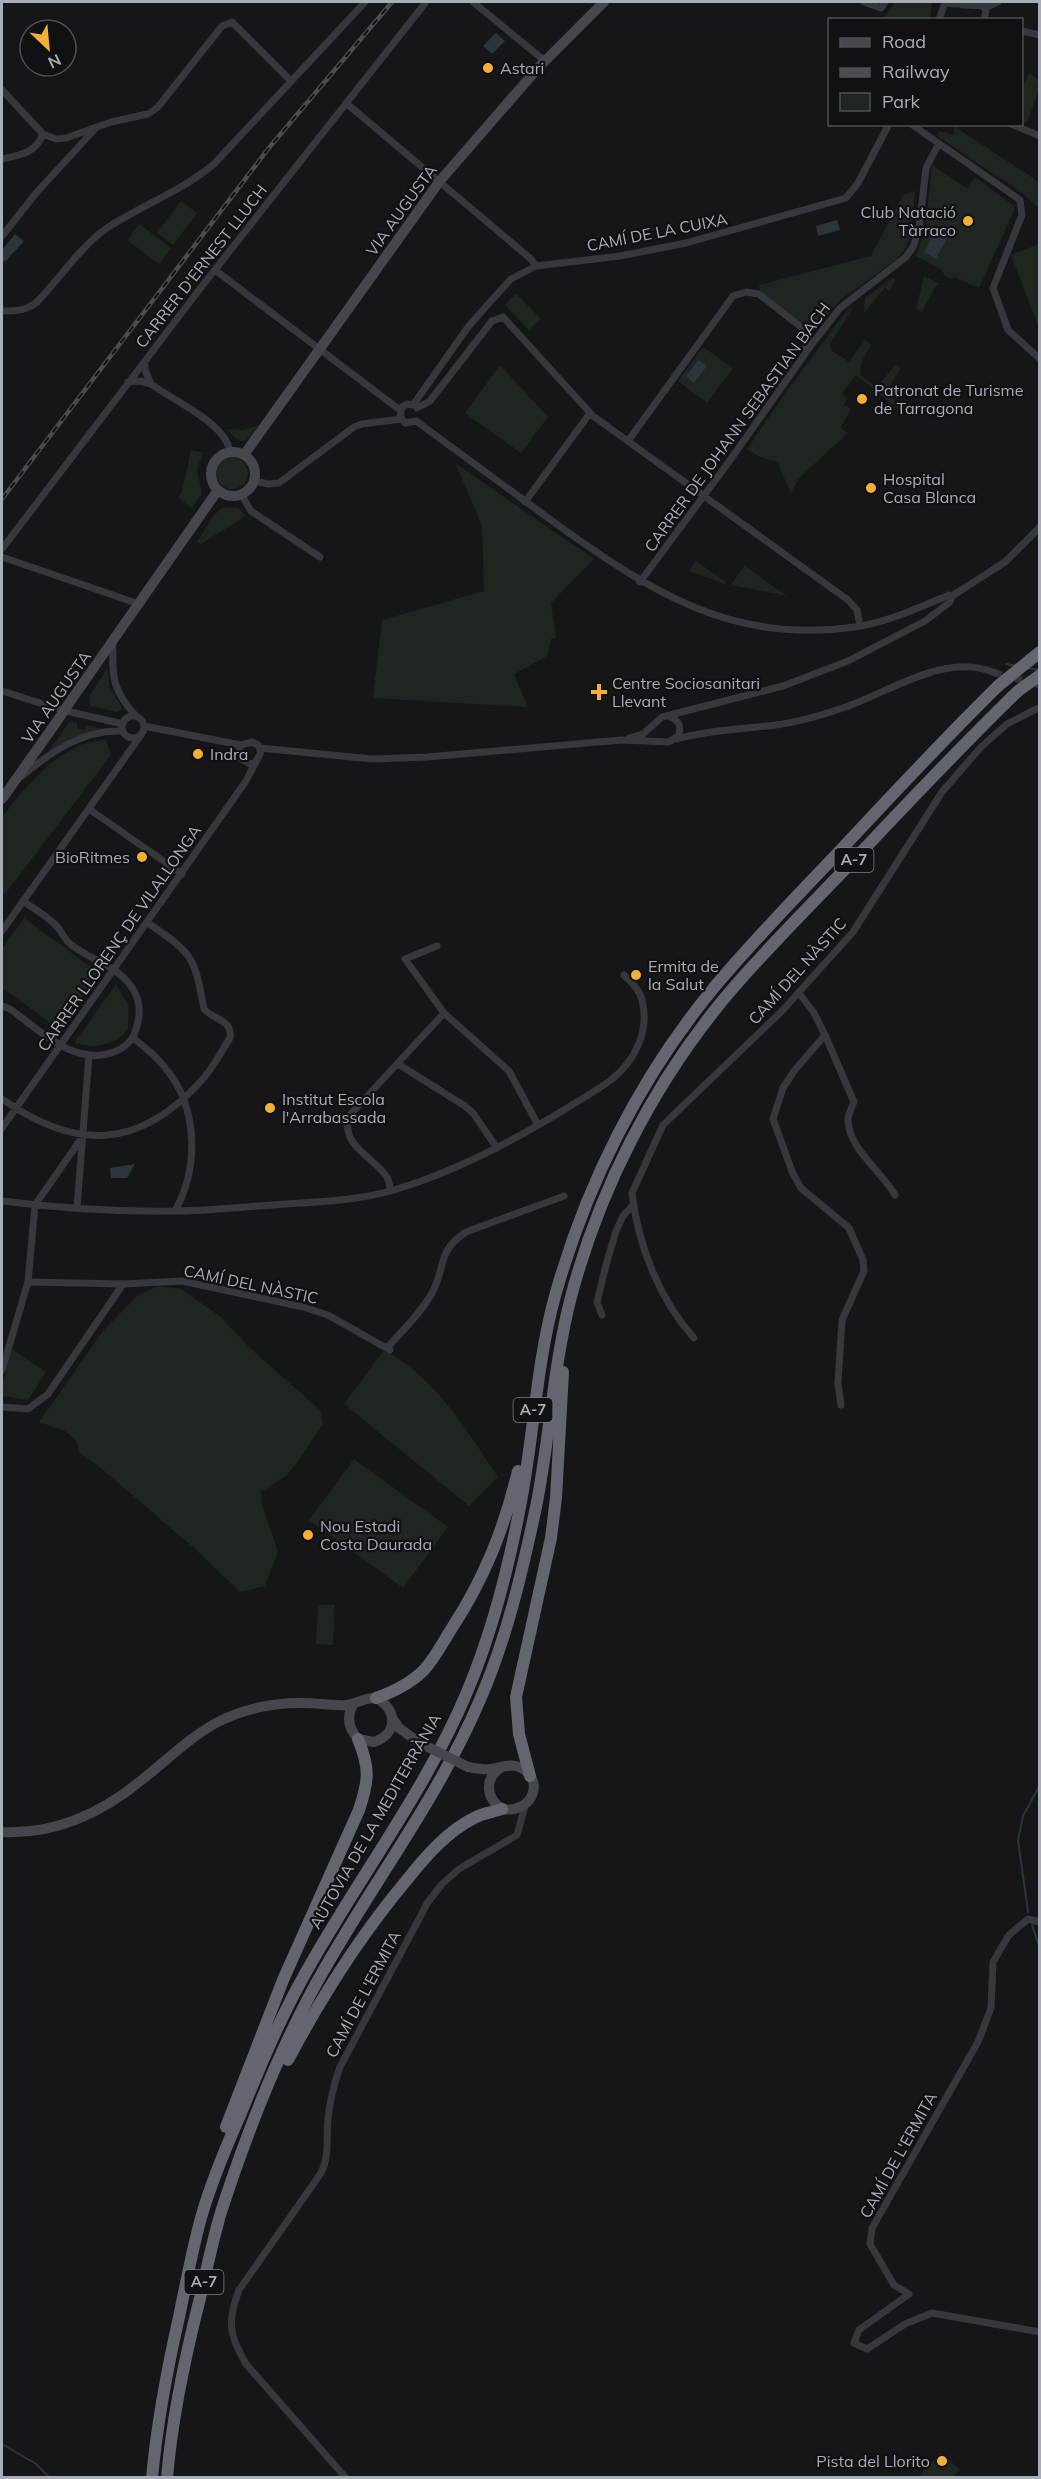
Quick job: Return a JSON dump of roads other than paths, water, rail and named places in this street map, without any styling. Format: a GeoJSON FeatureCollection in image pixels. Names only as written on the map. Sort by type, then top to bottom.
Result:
{"type":"FeatureCollection","features":[{"type":"Feature","properties":{"kind":"highway","name":"AUTOVIA DE LA MEDITERRÀNIA"},"geometry":{"type":"LineString","coordinates":[[152,2478],[163,2389],[202,2215],[226,2148],[297,1988],[444,1740],[466,1694],[486,1643],[502,1589],[521,1505],[543,1349],[556,1294],[577,1229],[625,1121],[658,1064],[711,992],[748,948],[957,726],[998,686],[1035,656]]}},
{"type":"Feature","properties":{"kind":"highway","name":"AUTOVIA DE LA MEDITERRÀNIA"},"geometry":{"type":"LineString","coordinates":[[167,2478],[182,2375],[221,2212],[273,2073],[310,1996],[457,1748],[479,1703],[498,1652],[536,1505],[558,1358],[572,1295],[592,1234],[637,1131],[668,1077],[723,1001],[758,960],[966,741],[1018,691],[1040,675]]}},
{"type":"Feature","properties":{"kind":"highway"},"geometry":{"type":"LineString","coordinates":[[530,1776],[519,1734],[516,1697],[551,1538],[556,1498],[564,1360],[578,1297],[614,1180]]}},
{"type":"Feature","properties":{"kind":"highway"},"geometry":{"type":"LineString","coordinates":[[376,1698],[404,1685],[424,1669],[471,1598],[489,1562],[507,1517],[525,1434],[532,1417]]}},
{"type":"Feature","properties":{"kind":"highway"},"geometry":{"type":"LineString","coordinates":[[202,2215],[203,2198],[219,2146],[250,2064],[283,1980],[368,1784],[367,1761],[358,1738]]}},
{"type":"Feature","properties":{"kind":"highway"},"geometry":{"type":"LineString","coordinates":[[258,2113],[319,2001],[349,1955],[389,1901],[448,1836],[476,1817],[508,1810]]}},
{"type":"Feature","properties":{"kind":"main road","name":"VIA AUGUSTA"},"geometry":{"type":"LineString","coordinates":[[244,455],[439,182],[545,61],[604,2]]}},
{"type":"Feature","properties":{"kind":"main road"},"geometry":{"type":"LineString","coordinates":[[230,452],[244,455],[254,468],[254,481],[250,488],[241,494],[230,496],[218,490],[211,478],[212,465],[219,456],[230,452]]}},
{"type":"Feature","properties":{"kind":"main road","name":"VIA AUGUSTA"},"geometry":{"type":"LineString","coordinates":[[2,799],[218,490]]}},
{"type":"Feature","properties":{"kind":"main road"},"geometry":{"type":"LineString","coordinates":[[2,1832],[18,1833],[50,1828],[98,1811],[141,1781],[201,1732],[230,1716],[282,1703],[354,1703],[376,1698],[389,1706],[393,1719],[392,1727],[382,1740]]}},
{"type":"Feature","properties":{"kind":"main road"},"geometry":{"type":"LineString","coordinates":[[349,1725],[349,1715],[354,1703]]}},
{"type":"Feature","properties":{"kind":"main road"},"geometry":{"type":"LineString","coordinates":[[316,1704],[333,1709],[358,1738],[366,1742],[416,1741]]}},
{"type":"Feature","properties":{"kind":"main road"},"geometry":{"type":"LineString","coordinates":[[393,1719],[416,1741],[468,1767],[479,1776],[491,1798],[508,1810],[525,1806],[533,1794],[534,1787],[530,1776],[518,1766],[489,1770],[468,1767]]}},
{"type":"Feature","properties":{"kind":"main road"},"geometry":{"type":"LineString","coordinates":[[488,1791],[491,1777],[502,1767]]}},
{"type":"Feature","properties":{"kind":"street"},"geometry":{"type":"LineString","coordinates":[[2,311],[30,308],[37,303],[84,248],[105,230],[198,177],[214,164],[365,2]]}},
{"type":"Feature","properties":{"kind":"street","name":"CARRER D'ERNEST LLUCH"},"geometry":{"type":"LineString","coordinates":[[2,549],[128,382],[426,2]]}},
{"type":"Feature","properties":{"kind":"street"},"geometry":{"type":"LineString","coordinates":[[473,2],[545,61]]}},
{"type":"Feature","properties":{"kind":"street"},"geometry":{"type":"LineString","coordinates":[[864,2],[883,5]]}},
{"type":"Feature","properties":{"kind":"street"},"geometry":{"type":"LineString","coordinates":[[940,18],[945,2],[990,4],[984,18]]}},
{"type":"Feature","properties":{"kind":"street"},"geometry":{"type":"LineString","coordinates":[[2,90],[43,134],[56,139],[111,122],[148,114],[158,107],[227,22],[232,22],[291,81]]}},
{"type":"Feature","properties":{"kind":"street"},"geometry":{"type":"LineString","coordinates":[[1023,31],[1040,35]]}},
{"type":"Feature","properties":{"kind":"street"},"geometry":{"type":"LineString","coordinates":[[346,103],[531,259],[536,266]]}},
{"type":"Feature","properties":{"kind":"street","name":"CAMÍ DE LA CUIXA"},"geometry":{"type":"LineString","coordinates":[[415,406],[468,327],[511,279],[536,266],[620,256],[715,236],[846,198],[858,183],[888,126]]}},
{"type":"Feature","properties":{"kind":"street"},"geometry":{"type":"LineString","coordinates":[[915,126],[1020,200],[1022,215],[993,288],[999,311],[1008,330],[1040,359]]}},
{"type":"Feature","properties":{"kind":"street"},"geometry":{"type":"LineString","coordinates":[[1016,126],[1040,136]]}},
{"type":"Feature","properties":{"kind":"street"},"geometry":{"type":"LineString","coordinates":[[2,236],[37,192],[96,128]]}},
{"type":"Feature","properties":{"kind":"street"},"geometry":{"type":"LineString","coordinates":[[2,159],[31,150],[38,145],[43,134]]}},
{"type":"Feature","properties":{"kind":"street","name":"CARRER DE JOHANN SEBASTIAN BACH"},"geometry":{"type":"LineString","coordinates":[[640,582],[840,308],[894,268],[913,247],[919,229],[926,168],[939,143]]}},
{"type":"Feature","properties":{"kind":"street"},"geometry":{"type":"LineString","coordinates":[[215,270],[400,410],[401,419]]}},
{"type":"Feature","properties":{"kind":"street"},"geometry":{"type":"LineString","coordinates":[[628,441],[733,296],[746,292],[759,294],[798,324],[807,337],[806,352]]}},
{"type":"Feature","properties":{"kind":"street"},"geometry":{"type":"LineString","coordinates":[[400,410],[407,404],[415,406],[430,401],[492,321],[503,317],[590,413],[848,600],[857,610],[860,626]]}},
{"type":"Feature","properties":{"kind":"street"},"geometry":{"type":"LineString","coordinates":[[145,361],[145,370],[152,384]]}},
{"type":"Feature","properties":{"kind":"street"},"geometry":{"type":"LineString","coordinates":[[128,382],[140,381],[152,384],[220,431],[228,441],[230,452]]}},
{"type":"Feature","properties":{"kind":"street"},"geometry":{"type":"LineString","coordinates":[[254,481],[268,484],[279,483],[354,427],[362,424],[401,419],[408,424],[416,421],[419,414],[415,406]]}},
{"type":"Feature","properties":{"kind":"street"},"geometry":{"type":"LineString","coordinates":[[525,502],[590,413]]}},
{"type":"Feature","properties":{"kind":"street"},"geometry":{"type":"LineString","coordinates":[[416,421],[525,502],[640,582],[709,614],[755,625],[791,630],[826,631],[860,626],[900,615],[949,595],[952,596],[1005,562],[1040,526]]}},
{"type":"Feature","properties":{"kind":"street"},"geometry":{"type":"LineString","coordinates":[[241,494],[251,511],[320,557]]}},
{"type":"Feature","properties":{"kind":"street"},"geometry":{"type":"LineString","coordinates":[[2,557],[139,604]]}},
{"type":"Feature","properties":{"kind":"street"},"geometry":{"type":"LineString","coordinates":[[676,721],[689,712],[783,686],[848,661],[926,621],[950,602],[952,596]]}},
{"type":"Feature","properties":{"kind":"street","name":"VIA AUGUSTA"},"geometry":{"type":"LineString","coordinates":[[113,642],[112,665],[115,686],[136,716]]}},
{"type":"Feature","properties":{"kind":"street"},"geometry":{"type":"LineString","coordinates":[[144,726],[241,745],[252,742],[260,748],[372,759],[427,757],[621,740],[669,742],[696,734],[778,724],[821,715],[845,708],[923,674],[977,668],[995,673]]}},
{"type":"Feature","properties":{"kind":"street"},"geometry":{"type":"LineString","coordinates":[[2,691],[123,727],[129,738],[125,758]]}},
{"type":"Feature","properties":{"kind":"street","name":"CAMÍ DEL NÀSTIC"},"geometry":{"type":"LineString","coordinates":[[633,1205],[632,1193],[663,1125],[799,993],[853,932],[942,792],[981,747],[1007,724],[1040,707]]}},
{"type":"Feature","properties":{"kind":"street"},"geometry":{"type":"LineString","coordinates":[[2,931],[141,735],[144,726],[143,721],[136,716],[127,718],[123,727]]}},
{"type":"Feature","properties":{"kind":"street"},"geometry":{"type":"LineString","coordinates":[[621,740],[643,734],[659,719],[676,721],[696,734]]}},
{"type":"Feature","properties":{"kind":"street"},"geometry":{"type":"LineString","coordinates":[[676,721],[680,733],[676,739]]}},
{"type":"Feature","properties":{"kind":"street"},"geometry":{"type":"LineString","coordinates":[[654,726],[656,737],[662,741]]}},
{"type":"Feature","properties":{"kind":"street"},"geometry":{"type":"LineString","coordinates":[[13,783],[71,741],[123,727]]}},
{"type":"Feature","properties":{"kind":"street"},"geometry":{"type":"LineString","coordinates":[[129,738],[141,735]]}},
{"type":"Feature","properties":{"kind":"street"},"geometry":{"type":"LineString","coordinates":[[241,745],[238,752],[241,759],[250,764],[261,756],[260,748]]}},
{"type":"Feature","properties":{"kind":"street","name":"CARRER LLORENÇ DE VILALLONGA"},"geometry":{"type":"LineString","coordinates":[[2,1128],[59,1044],[182,874],[246,781],[255,762]]}},
{"type":"Feature","properties":{"kind":"street"},"geometry":{"type":"LineString","coordinates":[[89,809],[182,874]]}},
{"type":"Feature","properties":{"kind":"street"},"geometry":{"type":"LineString","coordinates":[[2,1006],[10,1009],[68,1050],[89,1056],[118,1051],[133,1038],[140,1014],[139,1001],[127,980],[104,962],[90,958],[75,948],[64,939],[59,928],[23,901]]}},
{"type":"Feature","properties":{"kind":"street"},"geometry":{"type":"LineString","coordinates":[[2,1099],[38,1123],[55,1130],[100,1137],[132,1130],[159,1116],[183,1098],[202,1079],[230,1038],[229,1024],[204,1009],[197,971],[185,949],[148,923]]}},
{"type":"Feature","properties":{"kind":"street"},"geometry":{"type":"LineString","coordinates":[[437,946],[405,959],[444,1013],[509,1071],[538,1125]]}},
{"type":"Feature","properties":{"kind":"street"},"geometry":{"type":"LineString","coordinates":[[2,1201],[77,1208],[175,1211],[320,1201],[391,1191],[441,1174],[497,1148],[538,1125],[602,1086],[624,1069],[635,1053],[644,1018],[642,999],[636,987],[624,975]]}},
{"type":"Feature","properties":{"kind":"street"},"geometry":{"type":"LineString","coordinates":[[799,993],[814,1013],[854,1102],[847,1118],[852,1140],[887,1181],[895,1195]]}},
{"type":"Feature","properties":{"kind":"street"},"geometry":{"type":"LineString","coordinates":[[391,1191],[387,1178],[352,1142],[347,1123],[350,1116],[444,1013]]}},
{"type":"Feature","properties":{"kind":"street"},"geometry":{"type":"LineString","coordinates":[[825,1035],[794,1071],[783,1088],[773,1119],[793,1174],[801,1188],[849,1228],[863,1260],[864,1271],[847,1304],[842,1320],[838,1383],[841,1405]]}},
{"type":"Feature","properties":{"kind":"street"},"geometry":{"type":"LineString","coordinates":[[133,1038],[167,1069],[183,1098],[191,1127],[192,1157],[185,1189],[175,1211]]}},
{"type":"Feature","properties":{"kind":"street"},"geometry":{"type":"LineString","coordinates":[[77,1208],[89,1056]]}},
{"type":"Feature","properties":{"kind":"street"},"geometry":{"type":"LineString","coordinates":[[398,1064],[465,1106],[473,1113],[497,1148]]}},
{"type":"Feature","properties":{"kind":"street"},"geometry":{"type":"LineString","coordinates":[[2,1370],[28,1282],[35,1205],[84,1136]]}},
{"type":"Feature","properties":{"kind":"street","name":"CAMÍ DEL NÀSTIC"},"geometry":{"type":"LineString","coordinates":[[28,1282],[123,1284],[182,1281],[303,1307],[328,1315],[389,1349],[432,1294],[445,1251],[455,1239],[564,1196]]}},
{"type":"Feature","properties":{"kind":"street"},"geometry":{"type":"LineString","coordinates":[[603,1316],[597,1302],[606,1265],[616,1231],[623,1216],[633,1205]]}},
{"type":"Feature","properties":{"kind":"street"},"geometry":{"type":"LineString","coordinates":[[633,1205],[642,1244],[661,1288],[677,1318],[694,1338]]}},
{"type":"Feature","properties":{"kind":"street"},"geometry":{"type":"LineString","coordinates":[[2,1407],[28,1409],[48,1394],[123,1284]]}},
{"type":"Feature","properties":{"kind":"street"},"geometry":{"type":"LineString","coordinates":[[520,1826],[525,1806]]}},
{"type":"Feature","properties":{"kind":"street"},"geometry":{"type":"LineString","coordinates":[[508,1810],[520,1826]]}},
{"type":"Feature","properties":{"kind":"street","name":"CAMÍ DE L'ERMITA"},"geometry":{"type":"LineString","coordinates":[[346,2478],[246,2364],[235,2346],[230,2327],[232,2309],[240,2290],[321,2173],[328,2159],[328,2119],[332,2091],[340,2067],[428,1902],[442,1884],[459,1869],[516,1836],[520,1826]]}},
{"type":"Feature","properties":{"kind":"street","name":"CAMÍ DE L'ERMITA"},"geometry":{"type":"LineString","coordinates":[[1040,1922],[1028,1919],[1009,1935],[993,1962],[991,2008],[978,2042],[872,2228],[870,2244],[894,2284],[909,2294],[859,2330],[854,2343],[867,2349],[905,2324],[932,2313],[1040,2332]]}},
{"type":"Feature","properties":{"kind":"waterway"},"geometry":{"type":"LineString","coordinates":[[1006,664],[1016,666]]}},
{"type":"Feature","properties":{"kind":"waterway"},"geometry":{"type":"LineString","coordinates":[[1028,668],[1040,670]]}},
{"type":"Feature","properties":{"kind":"waterway"},"geometry":{"type":"LineString","coordinates":[[1028,1912],[1018,1840],[1023,1816],[1040,1785]]}},
{"type":"Feature","properties":{"kind":"waterway"},"geometry":{"type":"LineString","coordinates":[[1032,1925],[1040,1948]]}},
{"type":"Feature","properties":{"kind":"waterway"},"geometry":{"type":"LineString","coordinates":[[2,2444],[36,2464],[50,2478]]}},
{"type":"Feature","properties":{"kind":"tunnel"},"geometry":{"type":"LineString","coordinates":[[995,673],[1040,685]]}},
{"type":"Feature","properties":{"kind":"railway"},"geometry":{"type":"LineString","coordinates":[[2,499],[268,149],[392,2]]}},
{"type":"Feature","properties":{"kind":"place","name":"Astari"},"geometry":{"type":"Point","coordinates":[488,68]}},
{"type":"Feature","properties":{"kind":"place","name":"Club Natació Tàrraco"},"geometry":{"type":"Point","coordinates":[968,221]}},
{"type":"Feature","properties":{"kind":"place","name":"Patronat de Turisme de Tarragona"},"geometry":{"type":"Point","coordinates":[862,399]}},
{"type":"Feature","properties":{"kind":"place","name":"Hospital Casa Blanca"},"geometry":{"type":"Point","coordinates":[871,488]}},
{"type":"Feature","properties":{"kind":"place","name":"Centre Sociosanitari Llevant"},"geometry":{"type":"Point","coordinates":[599,692]}},
{"type":"Feature","properties":{"kind":"place","name":"Indra"},"geometry":{"type":"Point","coordinates":[198,754]}},
{"type":"Feature","properties":{"kind":"place","name":"BioRitmes"},"geometry":{"type":"Point","coordinates":[142,857]}},
{"type":"Feature","properties":{"kind":"place","name":"Ermita de la Salut"},"geometry":{"type":"Point","coordinates":[636,975]}},
{"type":"Feature","properties":{"kind":"place","name":"Institut Escola l'Arrabassada"},"geometry":{"type":"Point","coordinates":[270,1108]}},
{"type":"Feature","properties":{"kind":"place","name":"Nou Estadi Costa Daurada"},"geometry":{"type":"Point","coordinates":[308,1535]}},
{"type":"Feature","properties":{"kind":"place","name":"Pista del Llorito"},"geometry":{"type":"Point","coordinates":[942,2461]}}]}
